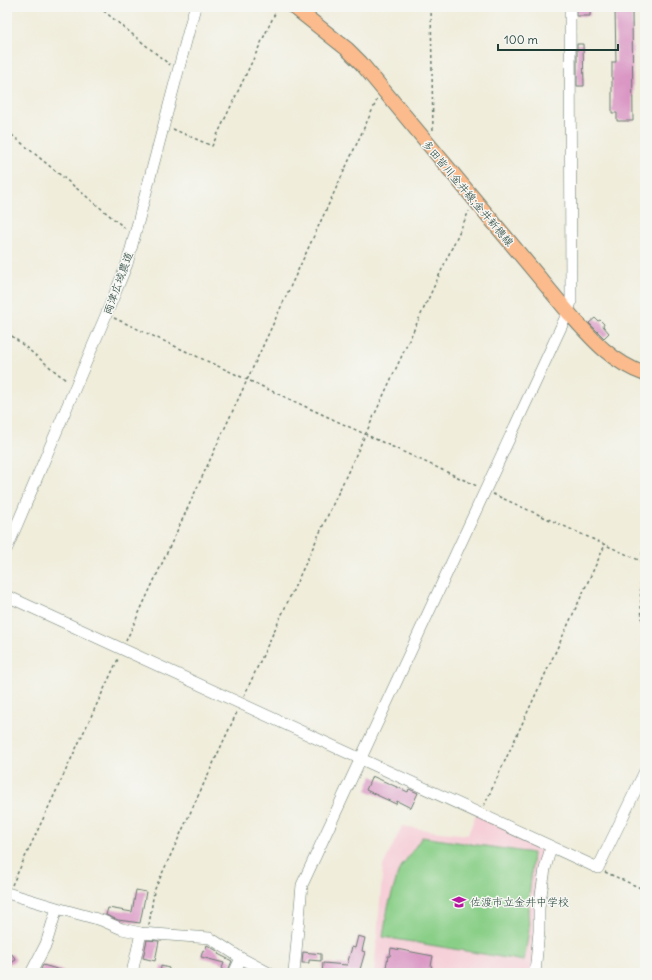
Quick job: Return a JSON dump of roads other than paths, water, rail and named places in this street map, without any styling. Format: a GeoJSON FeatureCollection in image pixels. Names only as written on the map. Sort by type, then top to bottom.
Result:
{"type":"FeatureCollection","features":[{"type":"Feature","properties":{"kind":"main road","name":"多田皆川金井線;金井新穂線"},"geometry":{"type":"LineString","coordinates":[[294,7],[347,49],[361,63],[568,312],[602,349],[628,366],[645,374]]}},
{"type":"Feature","properties":{"kind":"street","name":"両津広域農道"},"geometry":{"type":"LineString","coordinates":[[7,548],[127,264],[195,7]]}},
{"type":"Feature","properties":{"kind":"street"},"geometry":{"type":"LineString","coordinates":[[294,973],[302,885],[568,312],[571,302],[570,7]]}},
{"type":"Feature","properties":{"kind":"street"},"geometry":{"type":"LineString","coordinates":[[7,596],[123,648],[598,868],[645,771]]}},
{"type":"Feature","properties":{"kind":"street"},"geometry":{"type":"LineString","coordinates":[[535,973],[539,931],[539,908],[545,869],[551,847]]}},
{"type":"Feature","properties":{"kind":"street"},"geometry":{"type":"LineString","coordinates":[[7,893],[101,920],[122,930],[210,938],[240,958],[269,973]]}},
{"type":"Feature","properties":{"kind":"street"},"geometry":{"type":"LineString","coordinates":[[31,973],[46,944],[56,908]]}},
{"type":"Feature","properties":{"kind":"street"},"geometry":{"type":"LineString","coordinates":[[132,973],[144,933]]}},
{"type":"Feature","properties":{"kind":"street"},"geometry":{"type":"LineString","coordinates":[[234,973],[240,958]]}},
{"type":"Feature","properties":{"kind":"place","name":"佐渡市立金井中学校"},"geometry":{"type":"Point","coordinates":[459,902]}}]}
